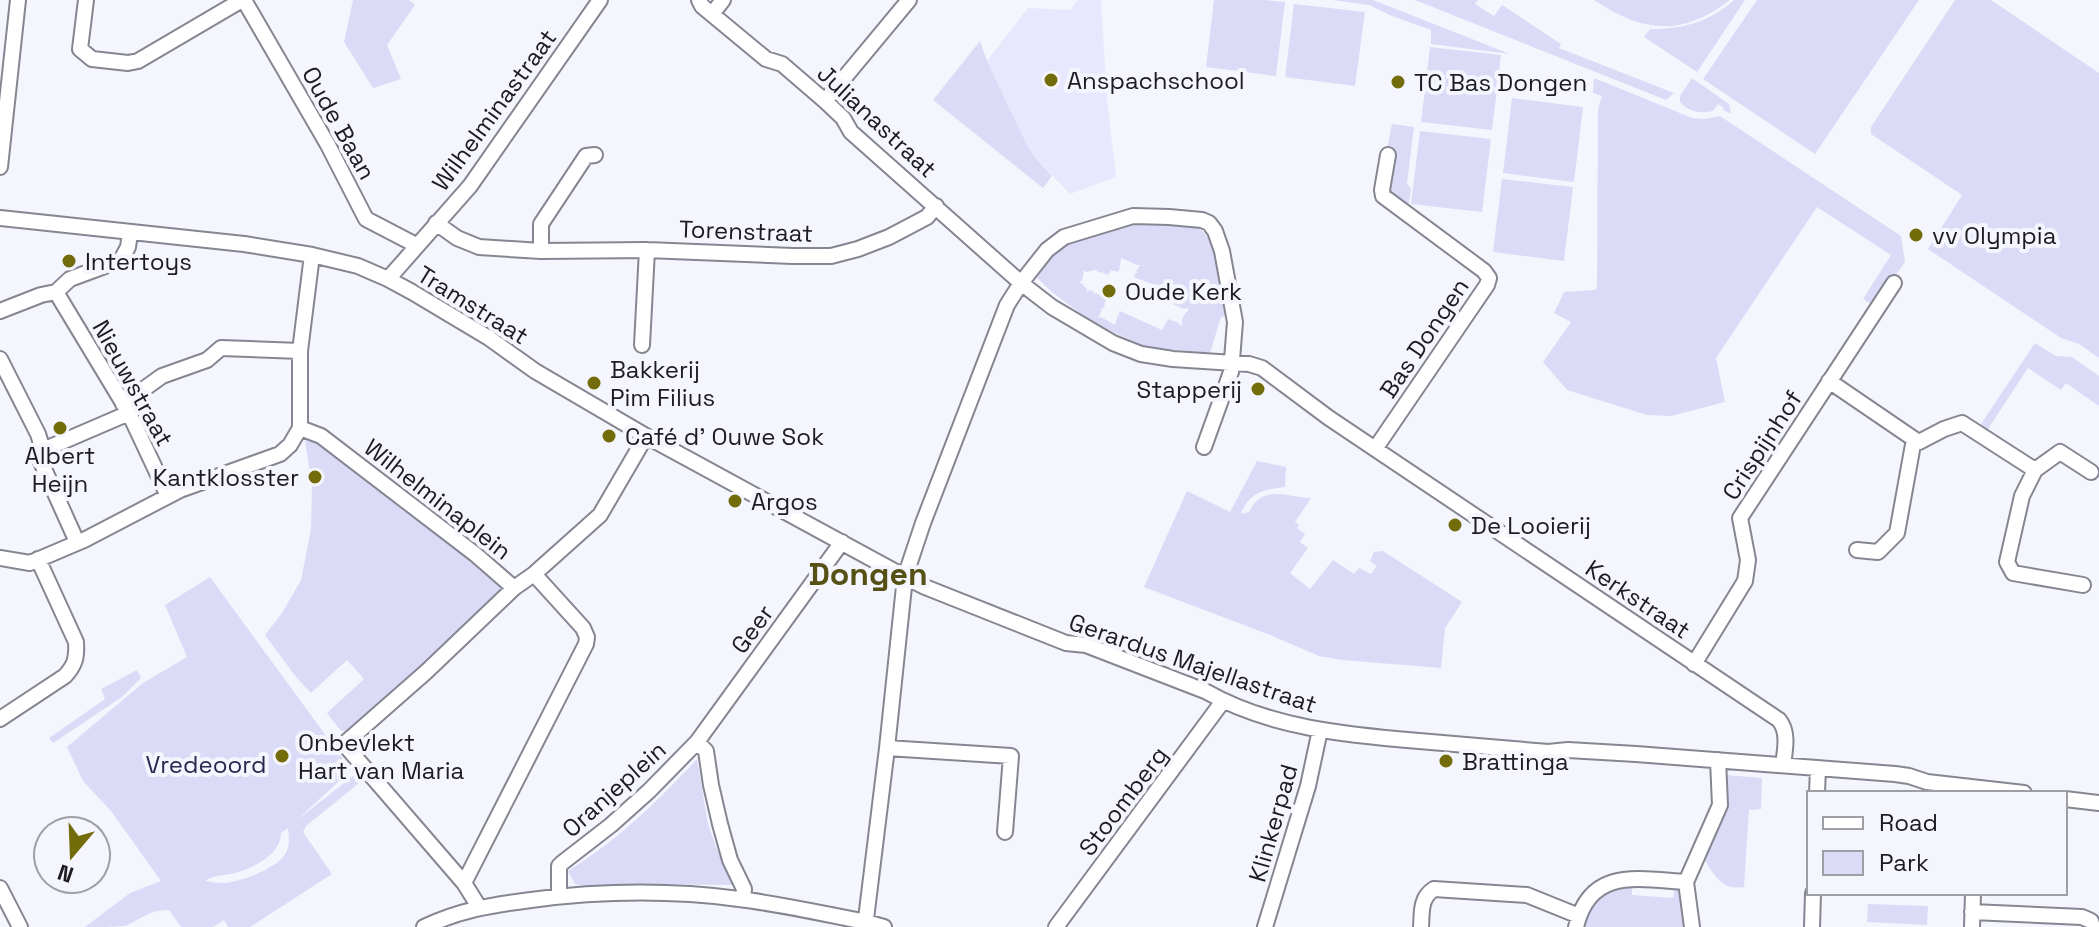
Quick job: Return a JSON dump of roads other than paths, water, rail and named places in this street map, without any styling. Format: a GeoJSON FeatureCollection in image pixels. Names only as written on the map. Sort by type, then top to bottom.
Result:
{"type":"FeatureCollection","features":[{"type":"Feature","properties":{"kind":"street"},"geometry":{"type":"LineString","coordinates":[[0,167],[18,0]]}},
{"type":"Feature","properties":{"kind":"street"},"geometry":{"type":"LineString","coordinates":[[86,0],[80,49],[92,59],[128,63],[138,61],[243,0]]}},
{"type":"Feature","properties":{"kind":"street","name":"Oude Baan"},"geometry":{"type":"LineString","coordinates":[[243,0],[328,145],[366,219],[416,245]]}},
{"type":"Feature","properties":{"kind":"street","name":"Wilhelminastraat"},"geometry":{"type":"LineString","coordinates":[[388,279],[470,186],[600,0]]}},
{"type":"Feature","properties":{"kind":"street","name":"Julianastraat"},"geometry":{"type":"LineString","coordinates":[[699,0],[702,6],[766,59],[782,64],[825,101],[843,118],[851,132],[1021,283]]}},
{"type":"Feature","properties":{"kind":"street"},"geometry":{"type":"LineString","coordinates":[[712,14],[723,0]]}},
{"type":"Feature","properties":{"kind":"street"},"geometry":{"type":"LineString","coordinates":[[825,101],[909,0]]}},
{"type":"Feature","properties":{"kind":"street"},"geometry":{"type":"LineString","coordinates":[[541,251],[541,224],[586,156],[595,155]]}},
{"type":"Feature","properties":{"kind":"street","name":"Bas Dongen"},"geometry":{"type":"LineString","coordinates":[[1375,449],[1489,278],[1484,271],[1383,196],[1388,155]]}},
{"type":"Feature","properties":{"kind":"street","name":"Torenstraat"},"geometry":{"type":"LineString","coordinates":[[436,223],[457,238],[479,247],[541,251],[647,250],[831,256],[889,237],[927,217],[936,206]]}},
{"type":"Feature","properties":{"kind":"street"},"geometry":{"type":"LineString","coordinates":[[866,924],[905,577],[1007,305],[1055,243],[1087,229],[1133,216],[1202,220],[1215,231],[1222,251],[1235,322],[1231,372],[1204,447]]}},
{"type":"Feature","properties":{"kind":"street","name":"Tramstraat"},"geometry":{"type":"LineString","coordinates":[[0,218],[244,244],[358,266],[388,279],[489,338],[535,371],[646,436],[905,577]]}},
{"type":"Feature","properties":{"kind":"street"},"geometry":{"type":"LineString","coordinates":[[0,311],[56,292],[70,279],[121,260],[128,247],[130,233]]}},
{"type":"Feature","properties":{"kind":"street"},"geometry":{"type":"LineString","coordinates":[[642,345],[647,250]]}},
{"type":"Feature","properties":{"kind":"street"},"geometry":{"type":"LineString","coordinates":[[0,558],[30,563],[168,496],[280,454],[290,445],[300,428],[300,351],[312,255]]}},
{"type":"Feature","properties":{"kind":"street","name":"Kerkstraat"},"geometry":{"type":"LineString","coordinates":[[1021,283],[1052,307],[1113,343],[1141,354],[1249,364],[1262,368],[1329,418],[1779,720],[1784,727],[1786,740],[1783,765]]}},
{"type":"Feature","properties":{"kind":"street","name":"Crispijnhof"},"geometry":{"type":"LineString","coordinates":[[1694,664],[1745,581],[1748,560],[1740,518],[1894,283]]}},
{"type":"Feature","properties":{"kind":"street","name":"Nieuwstraat"},"geometry":{"type":"LineString","coordinates":[[56,292],[126,408],[168,496]]}},
{"type":"Feature","properties":{"kind":"street"},"geometry":{"type":"LineString","coordinates":[[43,450],[126,408],[162,376],[207,360],[221,348],[300,351]]}},
{"type":"Feature","properties":{"kind":"street"},"geometry":{"type":"LineString","coordinates":[[0,359],[38,434],[43,450],[41,462],[77,542]]}},
{"type":"Feature","properties":{"kind":"street","name":"Crispijnhof"},"geometry":{"type":"LineString","coordinates":[[1829,381],[1914,439]]}},
{"type":"Feature","properties":{"kind":"street"},"geometry":{"type":"LineString","coordinates":[[1857,550],[1878,552],[1897,533],[1914,439],[1919,442],[1962,423],[2035,470]]}},
{"type":"Feature","properties":{"kind":"street","name":"Wilhelminaplein"},"geometry":{"type":"LineString","coordinates":[[300,428],[321,436],[475,554],[514,588],[344,744],[464,883]]}},
{"type":"Feature","properties":{"kind":"street"},"geometry":{"type":"LineString","coordinates":[[514,588],[600,515],[646,436]]}},
{"type":"Feature","properties":{"kind":"street"},"geometry":{"type":"LineString","coordinates":[[2083,585],[2013,573],[2007,562],[2022,496],[2035,470],[2060,452],[2091,472]]}},
{"type":"Feature","properties":{"kind":"street","name":"Geer"},"geometry":{"type":"LineString","coordinates":[[697,742],[842,542]]}},
{"type":"Feature","properties":{"kind":"street"},"geometry":{"type":"LineString","coordinates":[[0,719],[65,676],[73,668],[77,657],[76,642],[38,559]]}},
{"type":"Feature","properties":{"kind":"street"},"geometry":{"type":"LineString","coordinates":[[479,907],[464,883],[586,644],[583,628],[534,574]]}},
{"type":"Feature","properties":{"kind":"street","name":"Gerardus Majellastraat"},"geometry":{"type":"LineString","coordinates":[[905,577],[1038,632],[1069,644],[1086,645],[1205,691],[1223,701],[1280,721],[1320,730],[1548,752],[1568,750],[1909,776],[1978,790]]}},
{"type":"Feature","properties":{"kind":"street","name":"Stoomberg"},"geometry":{"type":"LineString","coordinates":[[1056,927],[1223,701]]}},
{"type":"Feature","properties":{"kind":"street","name":"Klinkerpad"},"geometry":{"type":"LineString","coordinates":[[1265,927],[1308,786],[1320,730]]}},
{"type":"Feature","properties":{"kind":"street","name":"Oranjeplein"},"geometry":{"type":"LineString","coordinates":[[559,896],[559,866],[649,791],[697,742],[706,751],[720,824],[730,860],[744,889],[743,899]]}},
{"type":"Feature","properties":{"kind":"street"},"geometry":{"type":"LineString","coordinates":[[887,748],[1011,756],[1005,832]]}},
{"type":"Feature","properties":{"kind":"street"},"geometry":{"type":"LineString","coordinates":[[1692,927],[1686,882],[1720,805],[1718,760]]}},
{"type":"Feature","properties":{"kind":"street"},"geometry":{"type":"LineString","coordinates":[[1817,791],[1818,768]]}},
{"type":"Feature","properties":{"kind":"street"},"geometry":{"type":"LineString","coordinates":[[2067,799],[2099,803]]}},
{"type":"Feature","properties":{"kind":"street"},"geometry":{"type":"LineString","coordinates":[[1421,927],[1423,902],[1434,889],[1527,895],[1577,921],[1590,895],[1614,881],[1686,882]]}},
{"type":"Feature","properties":{"kind":"street"},"geometry":{"type":"LineString","coordinates":[[0,888],[20,927]]}},
{"type":"Feature","properties":{"kind":"street"},"geometry":{"type":"LineString","coordinates":[[424,927],[461,920],[479,907],[559,896],[651,894],[743,899],[884,927]]}},
{"type":"Feature","properties":{"kind":"street"},"geometry":{"type":"LineString","coordinates":[[1812,927],[1813,895]]}},
{"type":"Feature","properties":{"kind":"street"},"geometry":{"type":"LineString","coordinates":[[1973,895],[1972,920],[2082,917],[2091,921],[2093,927]]}},
{"type":"Feature","properties":{"kind":"place","name":"Anspachschool"},"geometry":{"type":"Point","coordinates":[1051,80]}},
{"type":"Feature","properties":{"kind":"place","name":"TC Bas Dongen"},"geometry":{"type":"Point","coordinates":[1398,82]}},
{"type":"Feature","properties":{"kind":"place","name":"vv Olympia"},"geometry":{"type":"Point","coordinates":[1916,235]}},
{"type":"Feature","properties":{"kind":"place","name":"Intertoys"},"geometry":{"type":"Point","coordinates":[69,261]}},
{"type":"Feature","properties":{"kind":"place","name":"Oude Kerk"},"geometry":{"type":"Point","coordinates":[1109,291]}},
{"type":"Feature","properties":{"kind":"place","name":"Bakkerij Pim Filius"},"geometry":{"type":"Point","coordinates":[594,383]}},
{"type":"Feature","properties":{"kind":"place","name":"Stapperij"},"geometry":{"type":"Point","coordinates":[1258,389]}},
{"type":"Feature","properties":{"kind":"place","name":"Albert Heijn"},"geometry":{"type":"Point","coordinates":[60,428]}},
{"type":"Feature","properties":{"kind":"place","name":"Café d' Ouwe Sok"},"geometry":{"type":"Point","coordinates":[609,436]}},
{"type":"Feature","properties":{"kind":"place","name":"Kantklosster"},"geometry":{"type":"Point","coordinates":[315,477]}},
{"type":"Feature","properties":{"kind":"place","name":"Argos"},"geometry":{"type":"Point","coordinates":[735,501]}},
{"type":"Feature","properties":{"kind":"place","name":"De Looierij"},"geometry":{"type":"Point","coordinates":[1455,525]}},
{"type":"Feature","properties":{"kind":"place","name":"Onbevlekt Hart van Maria"},"geometry":{"type":"Point","coordinates":[282,756]}},
{"type":"Feature","properties":{"kind":"place","name":"Brattinga"},"geometry":{"type":"Point","coordinates":[1446,761]}},
{"type":"Feature","properties":{"kind":"district","name":"Dongen"},"geometry":{"type":"Point","coordinates":[868,574]}},
{"type":"Feature","properties":{"kind":"park label","name":"Vredeoord"},"geometry":{"type":"Point","coordinates":[206,764]}}]}
